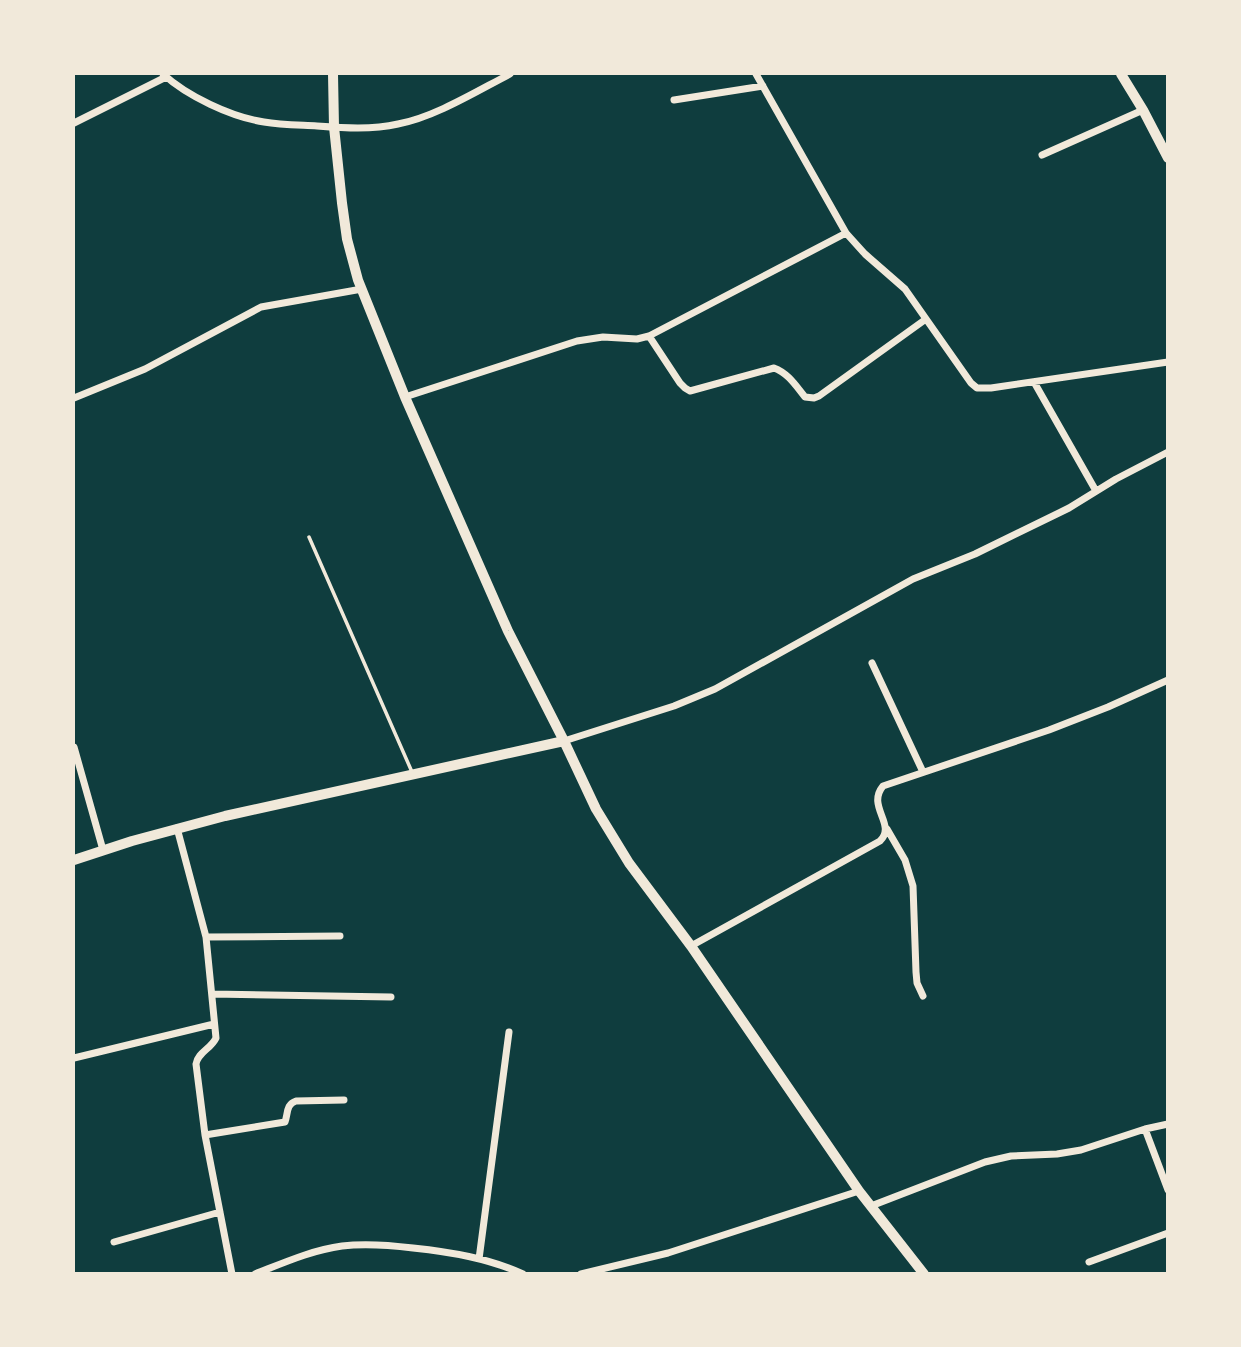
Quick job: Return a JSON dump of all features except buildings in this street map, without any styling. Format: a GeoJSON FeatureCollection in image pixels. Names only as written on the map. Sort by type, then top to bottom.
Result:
{"type":"FeatureCollection","features":[{"type":"Feature","properties":{"kind":"main road"},"geometry":{"type":"LineString","coordinates":[[1121,74],[1167,158]]}},
{"type":"Feature","properties":{"kind":"street"},"geometry":{"type":"LineString","coordinates":[[333,74],[334,127],[342,203],[347,239],[362,289],[405,397],[508,631],[613,839],[691,946],[859,1191],[924,1273]]}},
{"type":"Feature","properties":{"kind":"street"},"geometry":{"type":"LineString","coordinates":[[74,123],[164,75],[197,97],[239,117],[264,122],[372,127],[399,124],[445,107],[510,74]]}},
{"type":"Feature","properties":{"kind":"street"},"geometry":{"type":"LineString","coordinates":[[756,74],[846,233],[905,289],[977,388],[1167,362]]}},
{"type":"Feature","properties":{"kind":"street"},"geometry":{"type":"LineString","coordinates":[[674,100],[763,86]]}},
{"type":"Feature","properties":{"kind":"street"},"geometry":{"type":"LineString","coordinates":[[1042,155],[1143,110]]}},
{"type":"Feature","properties":{"kind":"street"},"geometry":{"type":"LineString","coordinates":[[405,397],[577,341],[603,337],[637,339],[649,336],[846,233]]}},
{"type":"Feature","properties":{"kind":"street"},"geometry":{"type":"LineString","coordinates":[[74,398],[145,369],[261,307],[362,289]]}},
{"type":"Feature","properties":{"kind":"street"},"geometry":{"type":"LineString","coordinates":[[649,336],[680,383],[690,391],[774,368],[787,375],[805,397],[814,398],[926,319]]}},
{"type":"Feature","properties":{"kind":"street"},"geometry":{"type":"LineString","coordinates":[[1034,382],[1096,491]]}},
{"type":"Feature","properties":{"kind":"street"},"geometry":{"type":"LineString","coordinates":[[74,860],[177,828],[564,741],[674,706],[715,689],[913,579],[975,554],[1069,509],[1116,479],[1167,452]]}},
{"type":"Feature","properties":{"kind":"street"},"geometry":{"type":"LineString","coordinates":[[872,663],[923,772]]}},
{"type":"Feature","properties":{"kind":"street"},"geometry":{"type":"LineString","coordinates":[[923,996],[917,983],[916,972],[913,886],[905,860],[886,829],[877,804],[878,791],[883,786],[1049,730],[1167,680]]}},
{"type":"Feature","properties":{"kind":"street"},"geometry":{"type":"LineString","coordinates":[[74,747],[103,850]]}},
{"type":"Feature","properties":{"kind":"street"},"geometry":{"type":"LineString","coordinates":[[177,828],[206,937],[216,1038],[200,1055],[196,1064],[205,1135],[232,1273]]}},
{"type":"Feature","properties":{"kind":"street"},"geometry":{"type":"LineString","coordinates":[[691,946],[880,841],[886,829]]}},
{"type":"Feature","properties":{"kind":"street"},"geometry":{"type":"LineString","coordinates":[[206,937],[341,936]]}},
{"type":"Feature","properties":{"kind":"street"},"geometry":{"type":"LineString","coordinates":[[212,994],[391,997]]}},
{"type":"Feature","properties":{"kind":"street"},"geometry":{"type":"LineString","coordinates":[[74,1058],[214,1024]]}},
{"type":"Feature","properties":{"kind":"street"},"geometry":{"type":"LineString","coordinates":[[479,1259],[509,1032]]}},
{"type":"Feature","properties":{"kind":"street"},"geometry":{"type":"LineString","coordinates":[[205,1135],[285,1122],[291,1102],[344,1100]]}},
{"type":"Feature","properties":{"kind":"street"},"geometry":{"type":"LineString","coordinates":[[871,1206],[985,1162],[1011,1156],[1081,1150],[1167,1124]]}},
{"type":"Feature","properties":{"kind":"street"},"geometry":{"type":"LineString","coordinates":[[1145,1129],[1167,1190]]}},
{"type":"Feature","properties":{"kind":"street"},"geometry":{"type":"LineString","coordinates":[[581,1273],[668,1253],[859,1191]]}},
{"type":"Feature","properties":{"kind":"street"},"geometry":{"type":"LineString","coordinates":[[114,1242],[220,1212]]}},
{"type":"Feature","properties":{"kind":"street"},"geometry":{"type":"LineString","coordinates":[[1089,1262],[1167,1233]]}},
{"type":"Feature","properties":{"kind":"street"},"geometry":{"type":"LineString","coordinates":[[255,1273],[317,1251],[361,1244],[385,1244],[446,1252],[496,1263],[523,1273]]}},
{"type":"Feature","properties":{"kind":"lane"},"geometry":{"type":"LineString","coordinates":[[309,537],[413,774]]}}]}
